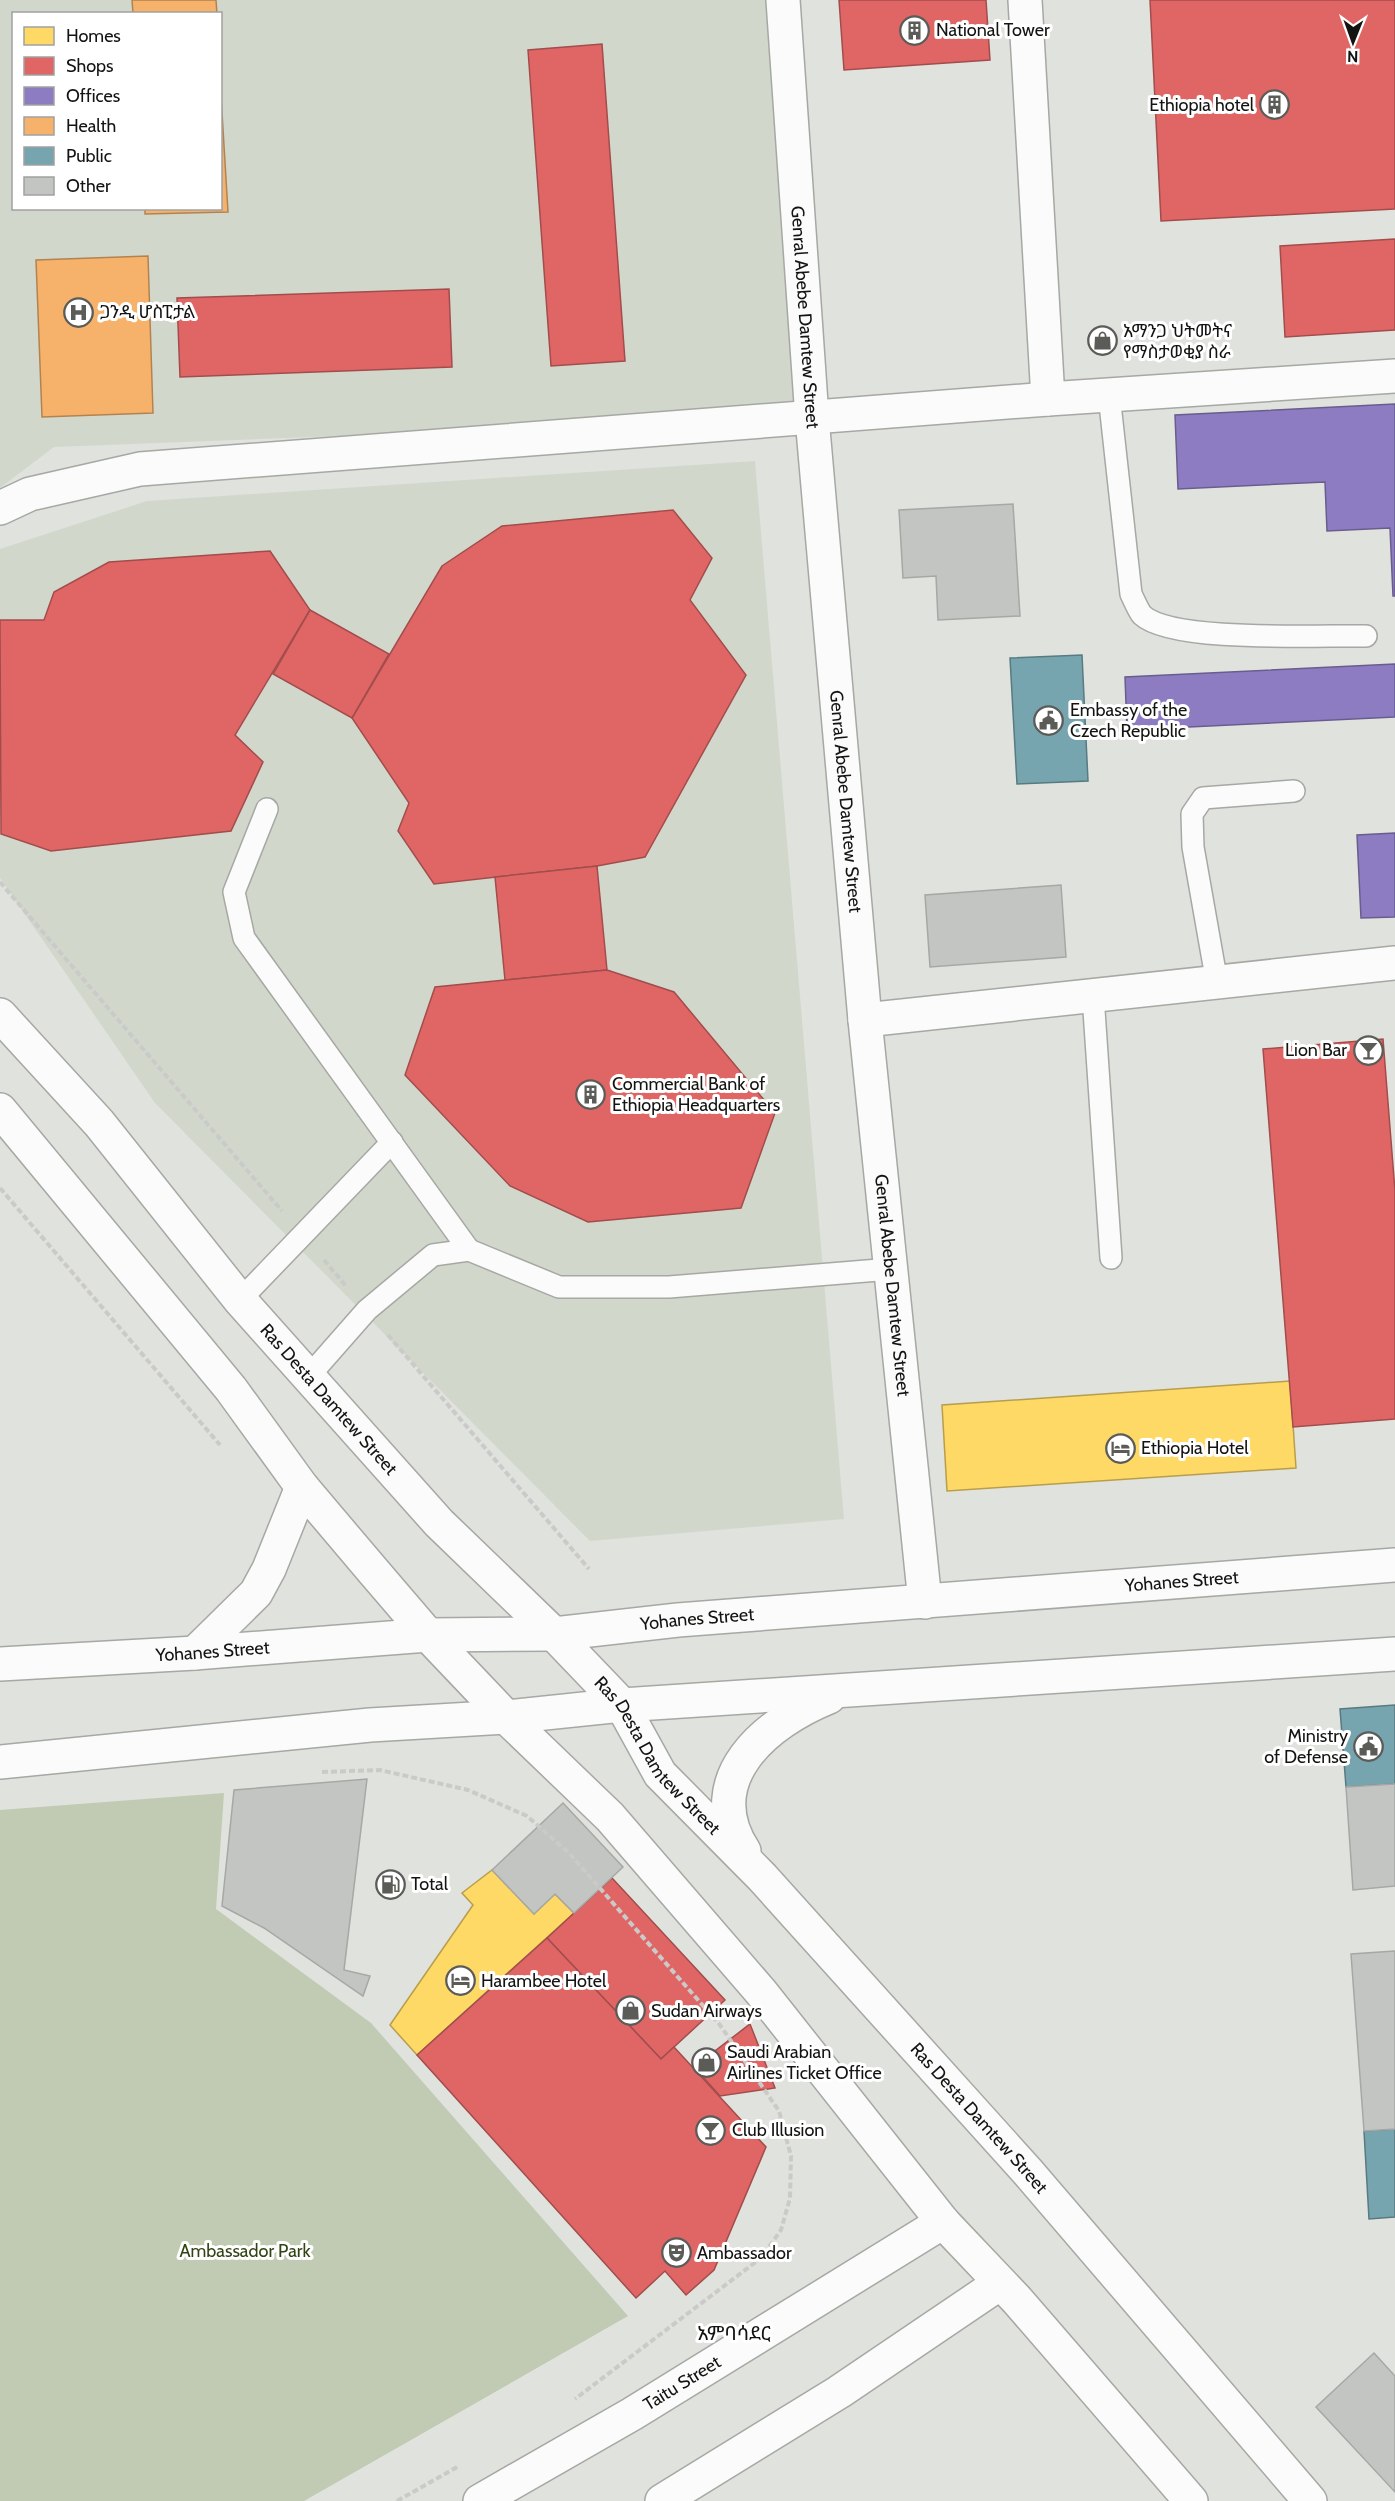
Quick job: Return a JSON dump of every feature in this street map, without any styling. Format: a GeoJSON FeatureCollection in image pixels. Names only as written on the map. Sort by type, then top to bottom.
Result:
{"type":"FeatureCollection","features":[{"type":"Feature","properties":{"kind":"main road","name":"Genral Abebe Damtew Street"},"geometry":{"type":"LineString","coordinates":[[783,0],[812,418],[865,1020],[925,1602]]}},
{"type":"Feature","properties":{"kind":"main road"},"geometry":{"type":"LineString","coordinates":[[1025,0],[1048,399]]}},
{"type":"Feature","properties":{"kind":"main road"},"geometry":{"type":"LineString","coordinates":[[0,508],[30,494],[140,469],[1048,399],[1395,376]]}},
{"type":"Feature","properties":{"kind":"main road"},"geometry":{"type":"LineString","coordinates":[[865,1020],[1395,963]]}},
{"type":"Feature","properties":{"kind":"main road","name":"Ras Desta Damtew Street"},"geometry":{"type":"LineString","coordinates":[[0,1015],[99,1123],[240,1300],[439,1523],[554,1634],[622,1705],[660,1774],[762,1877],[1085,2236],[1310,2501]]}},
{"type":"Feature","properties":{"kind":"main road"},"geometry":{"type":"LineString","coordinates":[[0,1110],[231,1389],[302,1486],[428,1635],[506,1717],[610,1817],[761,1992],[943,2222],[1000,2283],[1191,2501]]}},
{"type":"Feature","properties":{"kind":"main road"},"geometry":{"type":"LineString","coordinates":[[195,1653],[256,1593],[269,1569],[302,1486]]}},
{"type":"Feature","properties":{"kind":"main road","name":"Yohanes Street"},"geometry":{"type":"LineString","coordinates":[[0,1664],[195,1653],[428,1635],[554,1634],[678,1620],[1395,1565]]}},
{"type":"Feature","properties":{"kind":"main road"},"geometry":{"type":"LineString","coordinates":[[0,1762],[52,1759],[370,1725],[506,1717],[622,1705],[1395,1654]]}},
{"type":"Feature","properties":{"kind":"main road"},"geometry":{"type":"LineString","coordinates":[[762,1877],[740,1844],[728,1816],[729,1784],[747,1755],[774,1727],[803,1708],[847,1690]]}},
{"type":"Feature","properties":{"kind":"main road","name":"Taitu Street"},"geometry":{"type":"LineString","coordinates":[[480,2501],[632,2414],[943,2222]]}},
{"type":"Feature","properties":{"kind":"main road"},"geometry":{"type":"LineString","coordinates":[[662,2501],[839,2392],[1000,2283]]}},
{"type":"Feature","properties":{"kind":"lane"},"geometry":{"type":"LineString","coordinates":[[1109,395],[1131,594],[1142,614],[1159,624],[1192,633],[1366,636]]}},
{"type":"Feature","properties":{"kind":"lane"},"geometry":{"type":"LineString","coordinates":[[1217,983],[1193,847],[1192,814],[1203,798],[1294,791]]}},
{"type":"Feature","properties":{"kind":"lane"},"geometry":{"type":"LineString","coordinates":[[267,809],[234,892],[243,938],[470,1250]]}},
{"type":"Feature","properties":{"kind":"lane"},"geometry":{"type":"LineString","coordinates":[[1093,996],[1111,1258]]}},
{"type":"Feature","properties":{"kind":"lane"},"geometry":{"type":"LineString","coordinates":[[240,1300],[392,1142]]}},
{"type":"Feature","properties":{"kind":"lane"},"geometry":{"type":"LineString","coordinates":[[309,1376],[367,1310],[433,1255],[470,1250],[559,1287],[669,1287],[891,1269]]}},
{"type":"Feature","properties":{"kind":"path"},"geometry":{"type":"LineString","coordinates":[[0,1188],[228,1454]]}},
{"type":"Feature","properties":{"kind":"path"},"geometry":{"type":"LineString","coordinates":[[380,1770],[468,1790],[527,1816],[569,1853],[720,2025],[779,2111],[791,2156],[790,2198],[781,2230],[761,2258],[572,2401]]}},
{"type":"Feature","properties":{"kind":"path"},"geometry":{"type":"LineString","coordinates":[[397,2501],[469,2460]]}},
{"type":"Feature","properties":{"kind":"shaded area"},"geometry":{"type":"Polygon","coordinates":[[[0,0],[783,0],[812,418],[54,447],[0,488],[0,0]]]}},
{"type":"Feature","properties":{"kind":"shaded area"},"geometry":{"type":"Polygon","coordinates":[[[755,461],[844,1519],[590,1541],[155,1103],[0,878],[0,549],[147,501],[755,461]]]}},
{"type":"Feature","properties":{"kind":"green space","name":"Ambassador Park"},"geometry":{"type":"Polygon","coordinates":[[[224,1793],[216,1909],[371,2023],[628,2316],[304,2501],[0,2501],[0,1810],[224,1793]]]}},
{"type":"Feature","properties":{"kind":"building: Homes","name":"Ethiopia Hotel"},"geometry":{"type":"Polygon","coordinates":[[[1290,1381],[1296,1468],[947,1491],[942,1405],[1290,1381]]]}},
{"type":"Feature","properties":{"kind":"building: Homes","name":"Harambee Hotel"},"geometry":{"type":"Polygon","coordinates":[[[492,1870],[534,1914],[555,1894],[574,1913],[417,2055],[390,2025],[473,1905],[462,1893],[492,1870]]]}},
{"type":"Feature","properties":{"kind":"building: Shops","name":"National Tower"},"geometry":{"type":"Polygon","coordinates":[[[839,0],[986,0],[990,60],[844,70],[839,0]]]}},
{"type":"Feature","properties":{"kind":"building: Shops","name":"Ethiopia hotel"},"geometry":{"type":"Polygon","coordinates":[[[1150,0],[1395,0],[1395,209],[1161,221],[1150,0]]]}},
{"type":"Feature","properties":{"kind":"building: Shops"},"geometry":{"type":"Polygon","coordinates":[[[602,44],[625,361],[551,366],[528,50],[602,44]]]}},
{"type":"Feature","properties":{"kind":"building: Shops"},"geometry":{"type":"Polygon","coordinates":[[[1395,239],[1395,330],[1285,337],[1280,246],[1395,239]]]}},
{"type":"Feature","properties":{"kind":"building: Shops"},"geometry":{"type":"Polygon","coordinates":[[[449,289],[452,367],[180,377],[177,298],[449,289]]]}},
{"type":"Feature","properties":{"kind":"building: Shops"},"geometry":{"type":"Polygon","coordinates":[[[673,510],[712,558],[690,600],[746,675],[645,857],[597,866],[434,884],[398,831],[409,803],[352,718],[442,566],[502,526],[673,510]]]}},
{"type":"Feature","properties":{"kind":"building: Shops"},"geometry":{"type":"Polygon","coordinates":[[[270,551],[310,610],[235,735],[263,762],[231,831],[51,851],[1,834],[0,620],[44,620],[54,592],[109,562],[270,551]]]}},
{"type":"Feature","properties":{"kind":"building: Shops"},"geometry":{"type":"Polygon","coordinates":[[[310,610],[389,654],[352,718],[273,674],[310,610]]]}},
{"type":"Feature","properties":{"kind":"building: Shops"},"geometry":{"type":"Polygon","coordinates":[[[597,866],[607,970],[505,980],[495,877],[597,866]]]}},
{"type":"Feature","properties":{"kind":"building: Shops","name":"Commercial Bank of Ethiopia Headquarters"},"geometry":{"type":"Polygon","coordinates":[[[607,970],[674,992],[775,1113],[741,1208],[588,1222],[510,1186],[405,1075],[435,987],[607,970]]]}},
{"type":"Feature","properties":{"kind":"building: Shops"},"geometry":{"type":"Polygon","coordinates":[[[1383,1039],[1395,1191],[1395,1419],[1293,1427],[1263,1049],[1383,1039]]]}},
{"type":"Feature","properties":{"kind":"building: Shops"},"geometry":{"type":"Polygon","coordinates":[[[612,1878],[725,2000],[661,2059],[547,1938],[612,1878]]]}},
{"type":"Feature","properties":{"kind":"building: Shops"},"geometry":{"type":"Polygon","coordinates":[[[547,1938],[661,2059],[674,2047],[766,2147],[714,2270],[686,2295],[665,2271],[636,2298],[417,2055],[547,1938]]]}},
{"type":"Feature","properties":{"kind":"building: Shops"},"geometry":{"type":"Polygon","coordinates":[[[750,2024],[775,2088],[720,2096],[694,2067],[750,2024]]]}},
{"type":"Feature","properties":{"kind":"building: Offices"},"geometry":{"type":"Polygon","coordinates":[[[1395,404],[1395,596],[1393,596],[1390,528],[1327,531],[1325,482],[1178,489],[1175,415],[1395,404]]]}},
{"type":"Feature","properties":{"kind":"building: Offices"},"geometry":{"type":"Polygon","coordinates":[[[1395,664],[1395,717],[1127,730],[1125,677],[1395,664]]]}},
{"type":"Feature","properties":{"kind":"building: Offices"},"geometry":{"type":"Polygon","coordinates":[[[1395,833],[1395,917],[1361,918],[1357,835],[1395,833]]]}},
{"type":"Feature","properties":{"kind":"building: Health"},"geometry":{"type":"Polygon","coordinates":[[[132,0],[216,0],[217,12],[133,12],[132,0]]]}},
{"type":"Feature","properties":{"kind":"building: Health"},"geometry":{"type":"Polygon","coordinates":[[[222,112],[228,212],[145,214],[145,210],[222,210],[222,112]]]}},
{"type":"Feature","properties":{"kind":"building: Health"},"geometry":{"type":"Polygon","coordinates":[[[148,256],[153,413],[42,417],[36,260],[148,256]]]}},
{"type":"Feature","properties":{"kind":"building: Public","name":"Embassy of the Czech Republic"},"geometry":{"type":"Polygon","coordinates":[[[1082,655],[1088,781],[1017,784],[1010,658],[1082,655]]]}},
{"type":"Feature","properties":{"kind":"building: Public","name":"Ministry of Defense"},"geometry":{"type":"Polygon","coordinates":[[[1395,1705],[1395,1784],[1346,1787],[1340,1709],[1395,1705]]]}},
{"type":"Feature","properties":{"kind":"building: Public"},"geometry":{"type":"Polygon","coordinates":[[[1395,2129],[1395,2217],[1369,2219],[1364,2131],[1395,2129]]]}},
{"type":"Feature","properties":{"kind":"building: Other"},"geometry":{"type":"Polygon","coordinates":[[[1013,504],[1020,616],[938,620],[936,576],[903,578],[899,510],[1013,504]]]}},
{"type":"Feature","properties":{"kind":"building: Other"},"geometry":{"type":"Polygon","coordinates":[[[1061,885],[1066,957],[930,967],[925,895],[1061,885]]]}},
{"type":"Feature","properties":{"kind":"building: Other"},"geometry":{"type":"Polygon","coordinates":[[[367,1779],[344,1970],[370,1976],[363,1996],[264,1928],[222,1906],[234,1790],[367,1779]]]}},
{"type":"Feature","properties":{"kind":"building: Other"},"geometry":{"type":"Polygon","coordinates":[[[1395,1784],[1395,1886],[1353,1890],[1346,1787],[1395,1784]]]}},
{"type":"Feature","properties":{"kind":"building: Other"},"geometry":{"type":"Polygon","coordinates":[[[563,1803],[623,1867],[574,1913],[555,1894],[534,1914],[492,1870],[563,1803]]]}},
{"type":"Feature","properties":{"kind":"building: Other"},"geometry":{"type":"Polygon","coordinates":[[[1395,1951],[1395,2129],[1364,2131],[1351,1954],[1395,1951]]]}},
{"type":"Feature","properties":{"kind":"building: Other"},"geometry":{"type":"Polygon","coordinates":[[[1374,2353],[1395,2376],[1395,2492],[1316,2407],[1374,2353]]]}},
{"type":"Feature","properties":{"kind":"place","name":"National Tower"},"geometry":{"type":"Point","coordinates":[915,30]}},
{"type":"Feature","properties":{"kind":"place","name":"Ethiopia hotel"},"geometry":{"type":"Point","coordinates":[1275,105]}},
{"type":"Feature","properties":{"kind":"place","name":"ጋንዲ ሆስፒታል"},"geometry":{"type":"Point","coordinates":[79,312]}},
{"type":"Feature","properties":{"kind":"place","name":"አማንጋ ህትመትና የማስታወቂያ ስራ"},"geometry":{"type":"Point","coordinates":[1102,341]}},
{"type":"Feature","properties":{"kind":"place","name":"Embassy of the Czech Republic"},"geometry":{"type":"Point","coordinates":[1049,720]}},
{"type":"Feature","properties":{"kind":"place","name":"Lion Bar"},"geometry":{"type":"Point","coordinates":[1368,1050]}},
{"type":"Feature","properties":{"kind":"place","name":"Commercial Bank of Ethiopia Headquarters"},"geometry":{"type":"Point","coordinates":[591,1094]}},
{"type":"Feature","properties":{"kind":"place","name":"Ethiopia Hotel"},"geometry":{"type":"Point","coordinates":[1120,1448]}},
{"type":"Feature","properties":{"kind":"place","name":"Ministry of Defense"},"geometry":{"type":"Point","coordinates":[1369,1746]}},
{"type":"Feature","properties":{"kind":"place","name":"Total"},"geometry":{"type":"Point","coordinates":[390,1884]}},
{"type":"Feature","properties":{"kind":"place","name":"Harambee Hotel"},"geometry":{"type":"Point","coordinates":[460,1981]}},
{"type":"Feature","properties":{"kind":"place","name":"Sudan Airways"},"geometry":{"type":"Point","coordinates":[630,2011]}},
{"type":"Feature","properties":{"kind":"place","name":"Saudi Arabian Airlines Ticket Office"},"geometry":{"type":"Point","coordinates":[706,2062]}},
{"type":"Feature","properties":{"kind":"place","name":"Club Illusion"},"geometry":{"type":"Point","coordinates":[711,2130]}},
{"type":"Feature","properties":{"kind":"place","name":"Ambassador"},"geometry":{"type":"Point","coordinates":[676,2253]}},
{"type":"Feature","properties":{"kind":"district","name":"አምባሳደር"},"geometry":{"type":"Point","coordinates":[734,2333]}}]}
